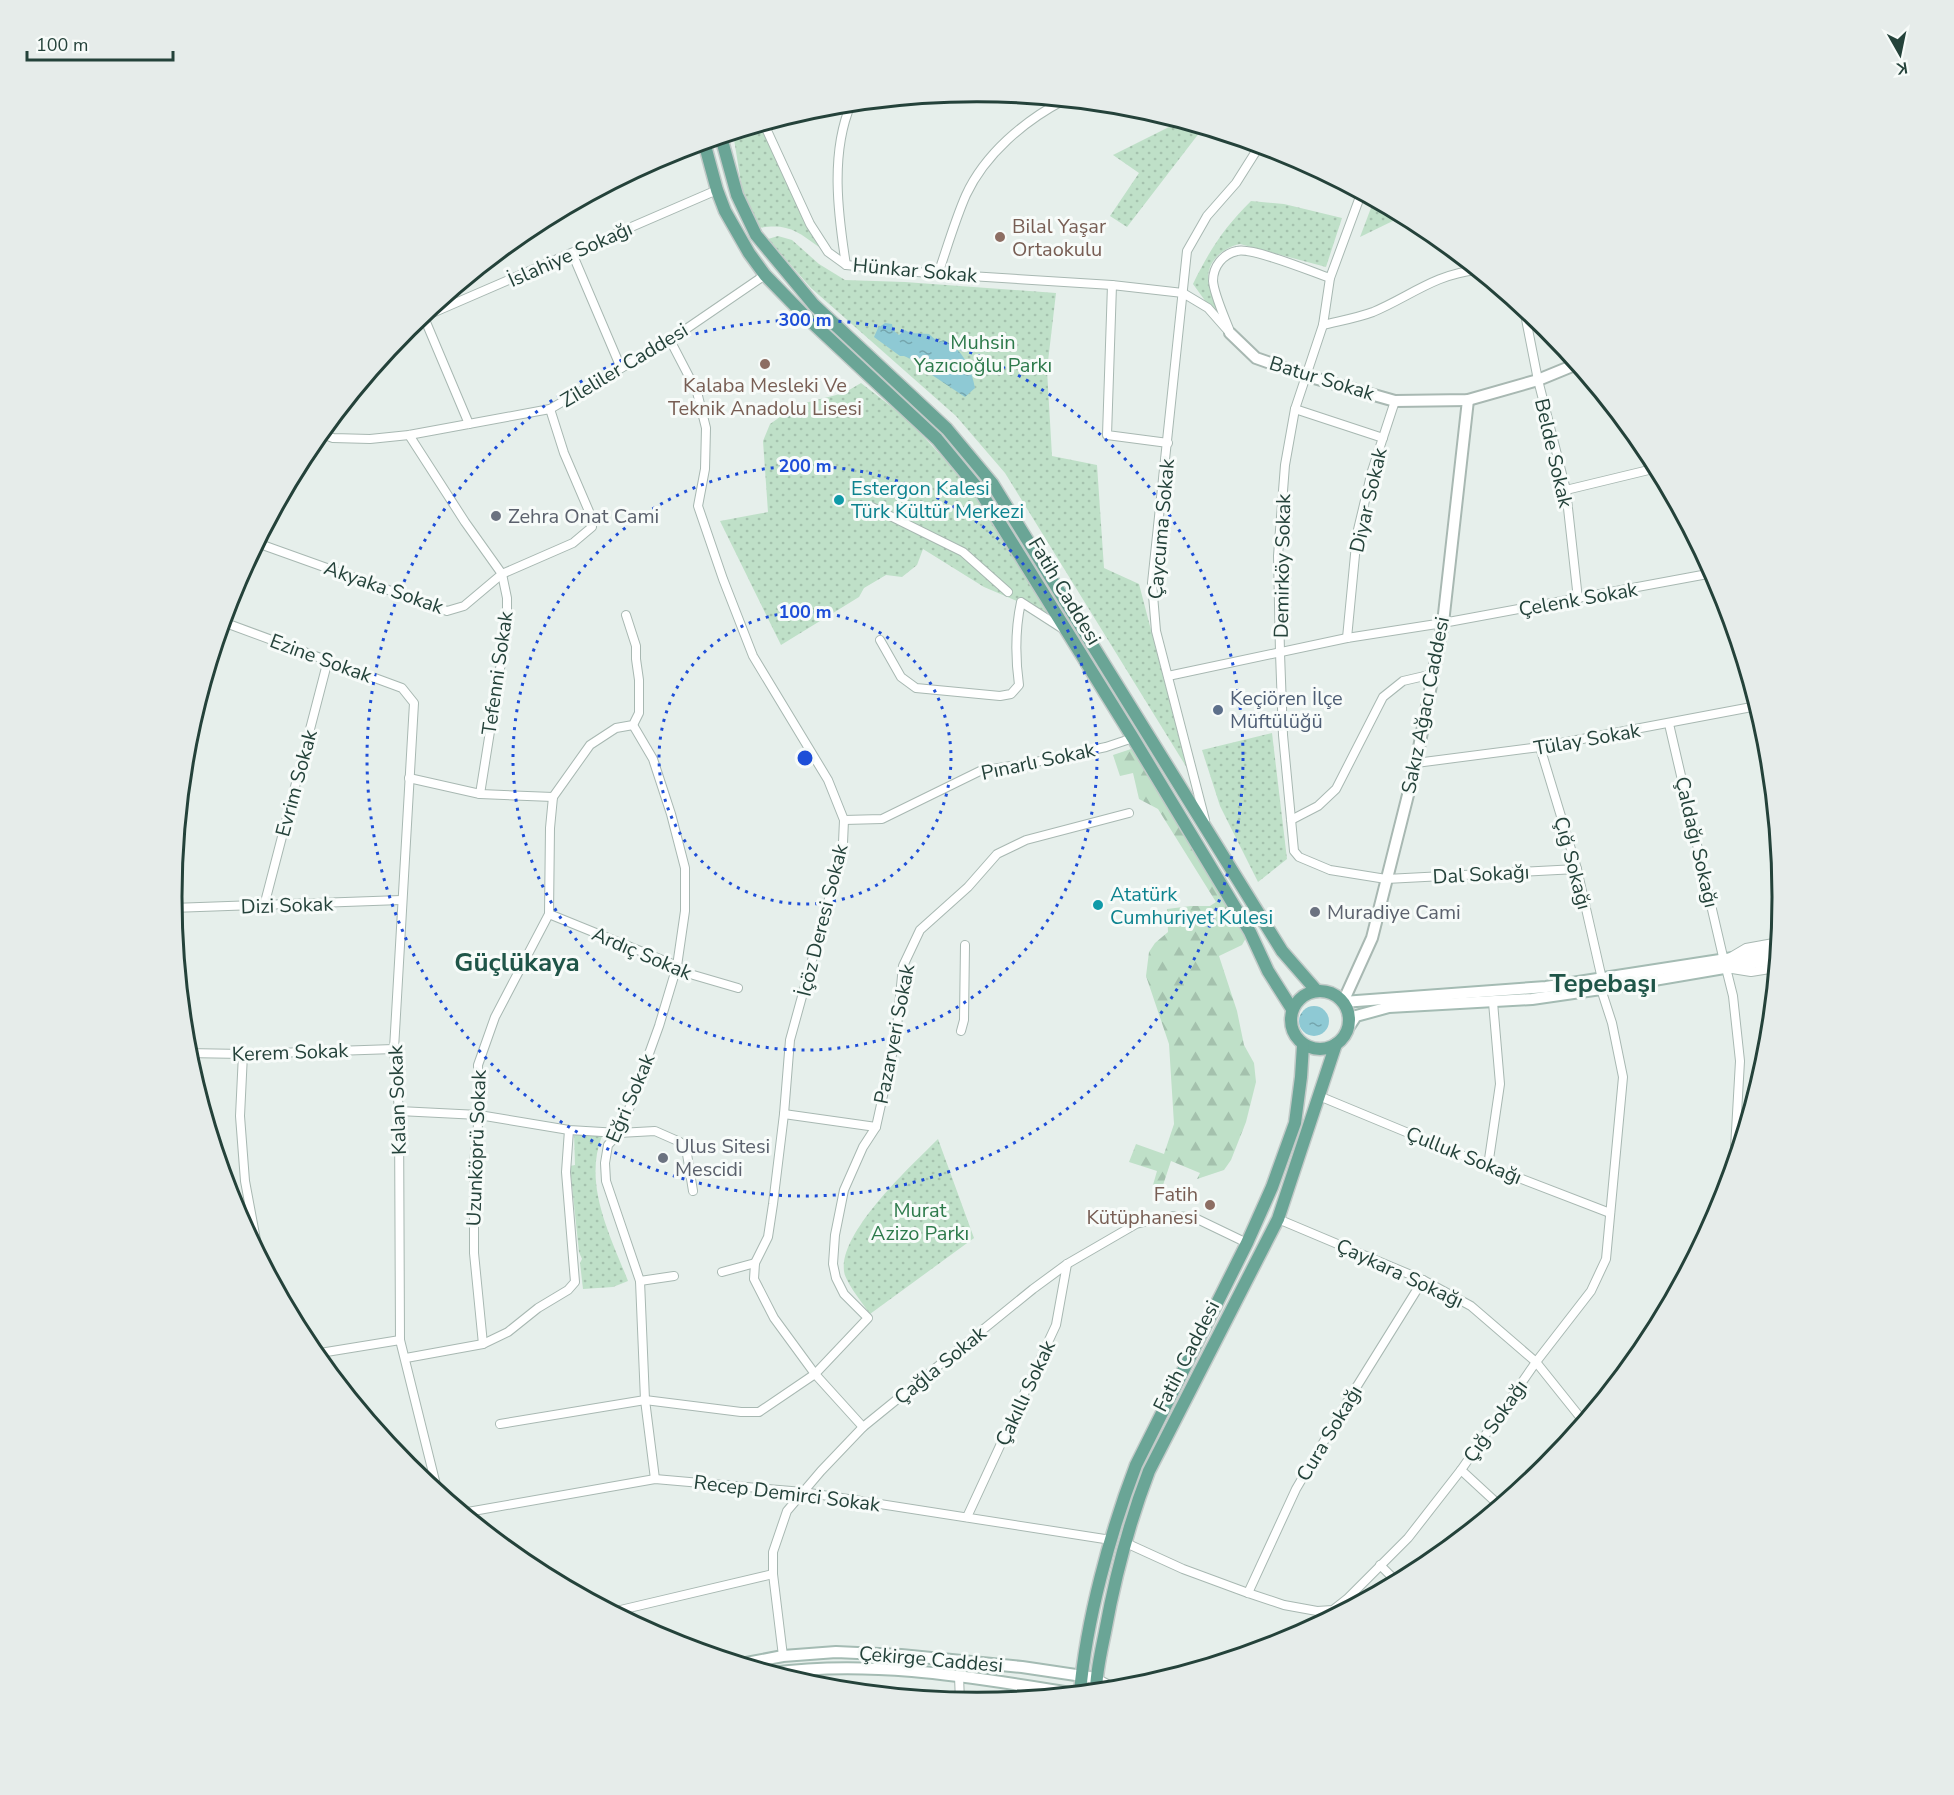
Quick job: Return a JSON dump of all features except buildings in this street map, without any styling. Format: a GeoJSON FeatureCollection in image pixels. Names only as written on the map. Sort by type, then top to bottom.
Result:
{"type":"FeatureCollection","features":[{"type":"Feature","properties":{"kind":"main road","name":"Fatih Caddesi"},"geometry":{"type":"LineString","coordinates":[[723,143],[737,195],[756,235],[814,304],[948,429],[992,483],[1282,951],[1316,990]]}},
{"type":"Feature","properties":{"kind":"main road","name":"Fatih Caddesi"},"geometry":{"type":"LineString","coordinates":[[706,150],[725,211],[765,275],[804,315],[937,439],[980,491],[1250,932],[1268,971],[1292,1009]]}},
{"type":"Feature","properties":{"kind":"main road","name":"Batur Sokak"},"geometry":{"type":"LineString","coordinates":[[1230,333],[1256,358],[1307,376],[1395,400],[1468,400],[1538,380],[1570,367]]}},
{"type":"Feature","properties":{"kind":"main road","name":"Sakız Ağacı Caddesi"},"geometry":{"type":"LineString","coordinates":[[1343,1002],[1372,938],[1416,763],[1443,623],[1468,400]]}},
{"type":"Feature","properties":{"kind":"main road"},"geometry":{"type":"LineString","coordinates":[[1725,964],[1771,953]]}},
{"type":"Feature","properties":{"kind":"main road"},"geometry":{"type":"LineString","coordinates":[[1348,1028],[1349,1014],[1343,1002],[1336,995],[1327,991],[1316,990],[1302,996],[1292,1009],[1291,1029],[1296,1038],[1303,1044],[1320,1049],[1341,1040],[1356,1016],[1389,1007],[1532,999],[1602,984],[1725,964],[1770,960]]}},
{"type":"Feature","properties":{"kind":"main road"},"geometry":{"type":"LineString","coordinates":[[1343,1002],[1602,984]]}},
{"type":"Feature","properties":{"kind":"main road","name":"Fatih Caddesi"},"geometry":{"type":"LineString","coordinates":[[1080,1686],[1096,1603],[1122,1502],[1136,1465],[1247,1243],[1272,1187],[1294,1123],[1303,1044]]}},
{"type":"Feature","properties":{"kind":"main road","name":"Fatih Caddesi"},"geometry":{"type":"LineString","coordinates":[[1096,1684],[1110,1606],[1136,1507],[1149,1471],[1278,1219],[1336,1044]]}},
{"type":"Feature","properties":{"kind":"main road","name":"Çekirge Caddesi"},"geometry":{"type":"LineString","coordinates":[[755,1661],[783,1656],[836,1652],[901,1655],[1022,1667],[1096,1678]]}},
{"type":"Feature","properties":{"kind":"main road","name":"Çekirge Caddesi"},"geometry":{"type":"LineString","coordinates":[[790,1670],[856,1667],[904,1669],[1050,1689]]}},
{"type":"Feature","properties":{"kind":"street"},"geometry":{"type":"LineString","coordinates":[[938,274],[967,194],[994,152],[1032,120],[1053,106]]}},
{"type":"Feature","properties":{"kind":"street"},"geometry":{"type":"LineString","coordinates":[[846,265],[839,203],[838,157],[848,113]]}},
{"type":"Feature","properties":{"kind":"street","name":"Hünkar Sokak"},"geometry":{"type":"LineString","coordinates":[[767,130],[810,224],[828,252],[846,265],[938,274],[1112,285],[1183,293],[1208,308],[1230,333]]}},
{"type":"Feature","properties":{"kind":"street","name":"Çaycuma Sokak"},"geometry":{"type":"LineString","coordinates":[[1208,831],[1156,631],[1152,583],[1187,250],[1207,216],[1236,183],[1255,153]]}},
{"type":"Feature","properties":{"kind":"street","name":"İslahiye Sokağı"},"geometry":{"type":"LineString","coordinates":[[443,308],[717,190]]}},
{"type":"Feature","properties":{"kind":"street","name":"Demirköy Sokak"},"geometry":{"type":"LineString","coordinates":[[1359,201],[1330,278],[1323,326],[1295,409],[1285,465],[1278,556],[1282,735],[1294,851],[1299,856],[1330,870],[1386,879]]}},
{"type":"Feature","properties":{"kind":"street","name":"Batur Sokak"},"geometry":{"type":"LineString","coordinates":[[1230,333],[1213,282],[1215,266],[1226,256],[1238,250],[1253,252],[1330,278]]}},
{"type":"Feature","properties":{"kind":"street"},"geometry":{"type":"LineString","coordinates":[[572,253],[621,368]]}},
{"type":"Feature","properties":{"kind":"street"},"geometry":{"type":"LineString","coordinates":[[1323,326],[1372,312],[1419,287],[1467,271]]}},
{"type":"Feature","properties":{"kind":"street","name":"Zileliler Caddesi"},"geometry":{"type":"LineString","coordinates":[[329,437],[370,439],[409,435],[550,409],[670,340],[765,275]]}},
{"type":"Feature","properties":{"kind":"street"},"geometry":{"type":"LineString","coordinates":[[1112,285],[1107,435],[1168,443]]}},
{"type":"Feature","properties":{"kind":"street","name":"Belde Sokak"},"geometry":{"type":"LineString","coordinates":[[1527,322],[1538,380],[1566,490],[1578,599]]}},
{"type":"Feature","properties":{"kind":"street"},"geometry":{"type":"LineString","coordinates":[[426,323],[469,424]]}},
{"type":"Feature","properties":{"kind":"street","name":"İçöz Deresi Sokak"},"geometry":{"type":"LineString","coordinates":[[670,340],[697,392],[706,428],[705,469],[698,506],[723,579],[753,656],[828,780],[844,820],[843,843],[790,1040],[784,1114],[768,1237],[755,1263]]}},
{"type":"Feature","properties":{"kind":"street","name":"Diyar Sokak"},"geometry":{"type":"LineString","coordinates":[[1347,638],[1357,534],[1372,471],[1395,400]]}},
{"type":"Feature","properties":{"kind":"street","name":"Akyaka Sokak"},"geometry":{"type":"LineString","coordinates":[[264,546],[447,611],[464,606],[502,574],[573,543],[592,527],[591,516],[564,453],[550,409]]}},
{"type":"Feature","properties":{"kind":"street"},"geometry":{"type":"LineString","coordinates":[[1295,409],[1383,438]]}},
{"type":"Feature","properties":{"kind":"street","name":"Tefenni Sokak"},"geometry":{"type":"LineString","coordinates":[[409,435],[465,522],[502,574],[507,598],[507,625],[480,794]]}},
{"type":"Feature","properties":{"kind":"street"},"geometry":{"type":"LineString","coordinates":[[1566,490],[1647,470]]}},
{"type":"Feature","properties":{"kind":"street"},"geometry":{"type":"LineString","coordinates":[[872,507],[963,552],[1008,592]]}},
{"type":"Feature","properties":{"kind":"street","name":"Çelenk Sokak"},"geometry":{"type":"LineString","coordinates":[[1168,676],[1347,638],[1443,623],[1703,575]]}},
{"type":"Feature","properties":{"kind":"street"},"geometry":{"type":"LineString","coordinates":[[880,640],[901,677],[916,688],[1000,696],[1011,694],[1019,685],[1015,652],[1021,602],[1067,632]]}},
{"type":"Feature","properties":{"kind":"street"},"geometry":{"type":"LineString","coordinates":[[626,615],[636,646],[639,680],[639,713],[633,725]]}},
{"type":"Feature","properties":{"kind":"street","name":"Ezine Sokak"},"geometry":{"type":"LineString","coordinates":[[231,624],[402,688],[414,703]]}},
{"type":"Feature","properties":{"kind":"street","name":"Evrim Sokak"},"geometry":{"type":"LineString","coordinates":[[264,906],[328,660]]}},
{"type":"Feature","properties":{"kind":"street"},"geometry":{"type":"LineString","coordinates":[[1291,820],[1318,806],[1336,789],[1383,697],[1403,681],[1433,674]]}},
{"type":"Feature","properties":{"kind":"street","name":"Kalan Sokak"},"geometry":{"type":"LineString","coordinates":[[414,703],[394,1049],[399,1111],[400,1340],[435,1480]]}},
{"type":"Feature","properties":{"kind":"street","name":"Tülay Sokak"},"geometry":{"type":"LineString","coordinates":[[1416,763],[1540,747],[1749,708]]}},
{"type":"Feature","properties":{"kind":"street","name":"Çaldağı Sokağı"},"geometry":{"type":"LineString","coordinates":[[1670,724],[1733,996],[1740,1061],[1736,1133]]}},
{"type":"Feature","properties":{"kind":"street","name":"Uzunköprü Sokak"},"geometry":{"type":"LineString","coordinates":[[483,1344],[474,1253],[474,1164],[478,1115],[478,1065],[495,1017],[549,914],[550,828],[553,797],[590,745],[616,728],[633,725]]}},
{"type":"Feature","properties":{"kind":"street","name":"Eğri Sokak"},"geometry":{"type":"LineString","coordinates":[[633,725],[653,759],[685,868],[685,911],[677,966],[655,1037],[619,1133],[608,1145],[605,1163],[606,1181],[640,1281],[645,1400],[655,1479]]}},
{"type":"Feature","properties":{"kind":"street","name":"Pınarlı Sokak"},"geometry":{"type":"LineString","coordinates":[[844,820],[882,819],[980,771],[1106,747],[1133,738]]}},
{"type":"Feature","properties":{"kind":"street","name":"Çığ Sokağı"},"geometry":{"type":"LineString","coordinates":[[1338,1606],[1408,1538],[1461,1470],[1536,1362],[1591,1291],[1606,1259],[1623,1077],[1576,869],[1540,747]]}},
{"type":"Feature","properties":{"kind":"street"},"geometry":{"type":"LineString","coordinates":[[409,778],[480,794],[553,797]]}},
{"type":"Feature","properties":{"kind":"street","name":"Pazaryeri Sokak"},"geometry":{"type":"LineString","coordinates":[[500,1424],[645,1400],[741,1412],[759,1412],[815,1374],[868,1318],[844,1294],[836,1278],[833,1264],[835,1235],[843,1190],[863,1147],[876,1127],[896,1037],[903,966],[920,930],[968,887],[997,854],[1026,840],[1129,813]]}},
{"type":"Feature","properties":{"kind":"street","name":"Dal Sokağı"},"geometry":{"type":"LineString","coordinates":[[1386,879],[1576,869]]}},
{"type":"Feature","properties":{"kind":"street","name":"Dizi Sokak"},"geometry":{"type":"LineString","coordinates":[[182,908],[401,900]]}},
{"type":"Feature","properties":{"kind":"street","name":"Ardıç Sokak"},"geometry":{"type":"LineString","coordinates":[[549,914],[677,966],[690,975],[738,988]]}},
{"type":"Feature","properties":{"kind":"street"},"geometry":{"type":"LineString","coordinates":[[1725,964],[1746,948],[1771,943]]}},
{"type":"Feature","properties":{"kind":"street"},"geometry":{"type":"LineString","coordinates":[[961,1031],[964,1020],[965,945]]}},
{"type":"Feature","properties":{"kind":"street"},"geometry":{"type":"LineString","coordinates":[[1725,964],[1751,972],[1769,969]]}},
{"type":"Feature","properties":{"kind":"street"},"geometry":{"type":"LineString","coordinates":[[1488,1166],[1500,1084],[1493,1002]]}},
{"type":"Feature","properties":{"kind":"street","name":"Kerem Sokak"},"geometry":{"type":"LineString","coordinates":[[197,1053],[394,1049]]}},
{"type":"Feature","properties":{"kind":"street"},"geometry":{"type":"LineString","coordinates":[[243,1054],[240,1116],[244,1170],[254,1228]]}},
{"type":"Feature","properties":{"kind":"street","name":"Çulluk Sokağı"},"geometry":{"type":"LineString","coordinates":[[1318,1096],[1610,1213]]}},
{"type":"Feature","properties":{"kind":"street"},"geometry":{"type":"LineString","coordinates":[[399,1111],[478,1115],[569,1130],[619,1133],[656,1131],[680,1142],[687,1154],[693,1191]]}},
{"type":"Feature","properties":{"kind":"street"},"geometry":{"type":"LineString","coordinates":[[784,1114],[876,1127]]}},
{"type":"Feature","properties":{"kind":"street"},"geometry":{"type":"LineString","coordinates":[[406,1358],[483,1344],[507,1332],[538,1308],[568,1290],[575,1281],[566,1172],[569,1130]]}},
{"type":"Feature","properties":{"kind":"street","name":"Çağla Sokak"},"geometry":{"type":"LineString","coordinates":[[783,1656],[773,1574],[773,1552],[787,1511],[863,1427],[1033,1289],[1067,1264],[1136,1224],[1167,1216],[1193,1217],[1247,1243]]}},
{"type":"Feature","properties":{"kind":"street","name":"Çaykara Sokağı"},"geometry":{"type":"LineString","coordinates":[[1278,1219],[1423,1280],[1472,1306],[1536,1362],[1580,1416]]}},
{"type":"Feature","properties":{"kind":"street"},"geometry":{"type":"LineString","coordinates":[[722,1272],[755,1263],[753,1279],[774,1318],[815,1374],[863,1427]]}},
{"type":"Feature","properties":{"kind":"street","name":"Çakıllı Sokak"},"geometry":{"type":"LineString","coordinates":[[967,1517],[1056,1324],[1067,1264]]}},
{"type":"Feature","properties":{"kind":"street"},"geometry":{"type":"LineString","coordinates":[[640,1281],[674,1276]]}},
{"type":"Feature","properties":{"kind":"street","name":"Cura Sokağı"},"geometry":{"type":"LineString","coordinates":[[1248,1593],[1296,1489],[1423,1280]]}},
{"type":"Feature","properties":{"kind":"street"},"geometry":{"type":"LineString","coordinates":[[325,1352],[400,1340]]}},
{"type":"Feature","properties":{"kind":"street"},"geometry":{"type":"LineString","coordinates":[[1461,1470],[1495,1502]]}},
{"type":"Feature","properties":{"kind":"street","name":"Recep Demirci Sokak"},"geometry":{"type":"LineString","coordinates":[[471,1511],[655,1479],[803,1492],[1111,1540]]}},
{"type":"Feature","properties":{"kind":"street","name":"Çığ Sokağı"},"geometry":{"type":"LineString","coordinates":[[1126,1544],[1183,1569],[1284,1605],[1317,1611],[1331,1610]]}},
{"type":"Feature","properties":{"kind":"street"},"geometry":{"type":"LineString","coordinates":[[1380,1564],[1391,1576]]}},
{"type":"Feature","properties":{"kind":"street"},"geometry":{"type":"LineString","coordinates":[[622,1610],[773,1574]]}},
{"type":"Feature","properties":{"kind":"street"},"geometry":{"type":"LineString","coordinates":[[958,1676],[959,1692]]}},
{"type":"Feature","properties":{"kind":"street","name":"Çekirge Caddesi"},"geometry":{"type":"LineString","coordinates":[[1096,1678],[1104,1682]]}},
{"type":"Feature","properties":{"kind":"green space"},"geometry":{"type":"Polygon","coordinates":[[[1171,126],[1199,134],[1127,227],[1110,216],[1139,173],[1113,155],[1171,126]]]}},
{"type":"Feature","properties":{"kind":"green space"},"geometry":{"type":"Polygon","coordinates":[[[764,131],[819,247],[791,230],[777,227],[759,228],[742,189],[734,140],[764,131]]]}},
{"type":"Feature","properties":{"kind":"green space"},"geometry":{"type":"Polygon","coordinates":[[[1251,201],[1284,204],[1342,218],[1326,267],[1240,244],[1226,249],[1212,264],[1208,277],[1218,313],[1206,302],[1193,284],[1218,240],[1251,201]]]}},
{"type":"Feature","properties":{"kind":"green space"},"geometry":{"type":"Polygon","coordinates":[[[1371,207],[1394,221],[1360,237],[1371,207]]]}},
{"type":"Feature","properties":{"kind":"green space","name":"Muhsin Yazıcıoğlu Parkı"},"geometry":{"type":"Polygon","coordinates":[[[778,236],[792,240],[819,264],[845,280],[1056,293],[1047,370],[1052,456],[1097,465],[1104,568],[1139,584],[1187,768],[1005,473],[956,416],[811,288],[768,239],[778,236]]]}},
{"type":"Feature","properties":{"kind":"green space"},"geometry":{"type":"Polygon","coordinates":[[[861,383],[906,418],[977,494],[1052,616],[984,587],[923,549],[917,565],[902,577],[886,575],[864,588],[859,597],[781,645],[720,521],[768,512],[763,441],[770,424],[797,405],[844,393],[861,383]]]}},
{"type":"Feature","properties":{"kind":"green space"},"geometry":{"type":"Polygon","coordinates":[[[1272,733],[1287,859],[1258,882],[1220,806],[1202,750],[1272,733]]]}},
{"type":"Feature","properties":{"kind":"green space"},"geometry":{"type":"Polygon","coordinates":[[[1134,748],[1246,938],[1242,945],[1219,956],[1237,1011],[1244,1045],[1254,1063],[1256,1082],[1246,1122],[1231,1160],[1224,1170],[1197,1179],[1200,1173],[1171,1161],[1162,1188],[1153,1185],[1157,1171],[1129,1162],[1136,1144],[1164,1154],[1174,1124],[1169,1044],[1146,976],[1149,952],[1155,943],[1168,932],[1167,909],[1210,906],[1216,902],[1158,809],[1139,799],[1133,773],[1120,776],[1113,755],[1134,748]]]}},
{"type":"Feature","properties":{"kind":"green space"},"geometry":{"type":"Polygon","coordinates":[[[574,1133],[602,1136],[597,1154],[597,1191],[607,1228],[628,1281],[613,1287],[583,1289],[580,1263],[582,1259],[579,1252],[570,1166],[575,1165],[574,1133]]]}},
{"type":"Feature","properties":{"kind":"green space","name":"Murat Azizo Parkı"},"geometry":{"type":"Polygon","coordinates":[[[938,1139],[974,1238],[870,1314],[845,1276],[845,1255],[864,1219],[879,1200],[938,1139]]]}},
{"type":"Feature","properties":{"kind":"water"},"geometry":{"type":"Polygon","coordinates":[[[885,323],[892,324],[893,330],[899,335],[905,330],[910,333],[929,334],[938,342],[944,340],[951,344],[965,360],[975,388],[965,397],[923,369],[920,363],[900,356],[874,337],[878,328],[885,323]]]}},
{"type":"Feature","properties":{"kind":"water"},"geometry":{"type":"Polygon","coordinates":[[[1314,1006],[1325,1010],[1329,1021],[1325,1032],[1314,1036],[1303,1032],[1299,1021],[1303,1010],[1314,1006]]]}},
{"type":"Feature","properties":{"kind":"place","name":"Bilal Yaşar Ortaokulu"},"geometry":{"type":"Point","coordinates":[1000,237]}},
{"type":"Feature","properties":{"kind":"place","name":"Kalaba Mesleki Ve Teknik Anadolu Lisesi"},"geometry":{"type":"Point","coordinates":[765,364]}},
{"type":"Feature","properties":{"kind":"place","name":"Estergon Kalesi Türk Kültür Merkezi"},"geometry":{"type":"Point","coordinates":[839,500]}},
{"type":"Feature","properties":{"kind":"place","name":"Zehra Onat Cami"},"geometry":{"type":"Point","coordinates":[496,516]}},
{"type":"Feature","properties":{"kind":"place","name":"Keçiören İlçe Müftülüğü"},"geometry":{"type":"Point","coordinates":[1218,710]}},
{"type":"Feature","properties":{"kind":"place","name":"Atatürk Cumhuriyet Kulesi"},"geometry":{"type":"Point","coordinates":[1098,905]}},
{"type":"Feature","properties":{"kind":"place","name":"Muradiye Cami"},"geometry":{"type":"Point","coordinates":[1315,912]}},
{"type":"Feature","properties":{"kind":"place","name":"Ulus Sitesi Mescidi"},"geometry":{"type":"Point","coordinates":[663,1158]}},
{"type":"Feature","properties":{"kind":"place","name":"Fatih Kütüphanesi"},"geometry":{"type":"Point","coordinates":[1210,1205]}},
{"type":"Feature","properties":{"kind":"district","name":"Güçlükaya"},"geometry":{"type":"Point","coordinates":[517,962]}},
{"type":"Feature","properties":{"kind":"district","name":"Tepebaşı"},"geometry":{"type":"Point","coordinates":[1603,983]}}]}
